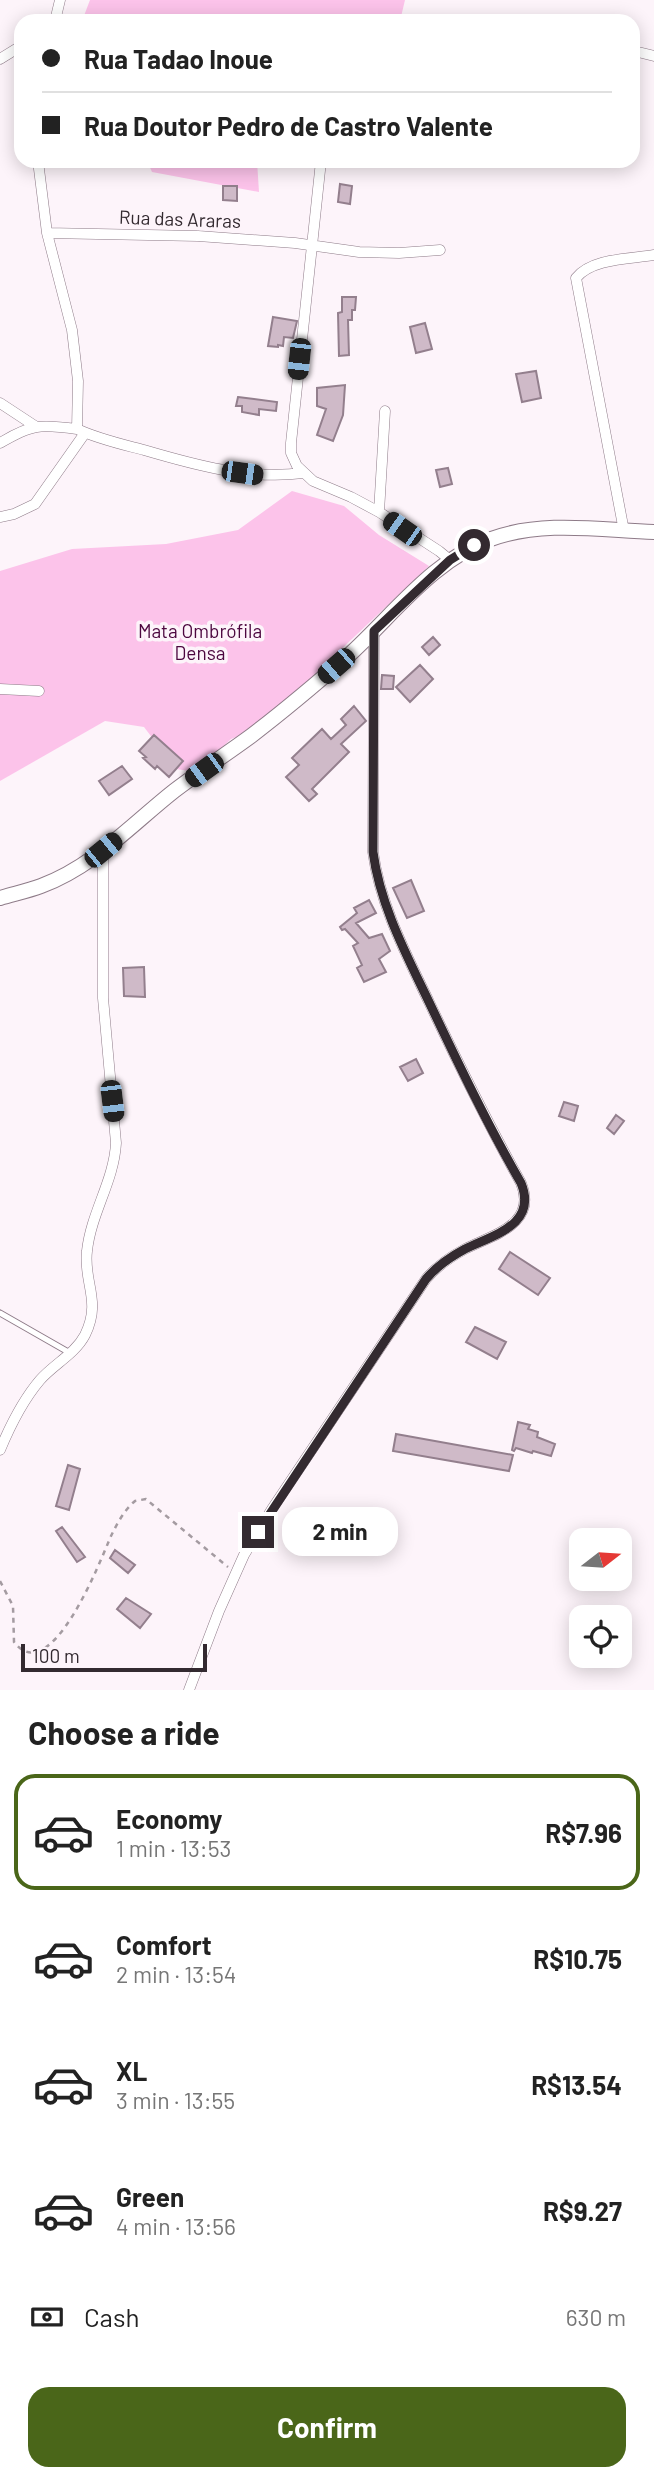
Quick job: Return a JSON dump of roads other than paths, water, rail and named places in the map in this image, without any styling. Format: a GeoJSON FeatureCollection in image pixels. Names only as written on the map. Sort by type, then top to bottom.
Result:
{"type":"FeatureCollection","features":[{"type":"Feature","properties":{"kind":"street"},"geometry":{"type":"LineString","coordinates":[[0,517],[36,504],[81,431],[72,330],[47,233],[39,168]]}},
{"type":"Feature","properties":{"kind":"street"},"geometry":{"type":"LineString","coordinates":[[320,168],[291,443],[293,460],[313,481],[379,512],[450,560]]}},
{"type":"Feature","properties":{"kind":"street","name":"Rua das Araras"},"geometry":{"type":"LineString","coordinates":[[47,233],[198,236],[359,252],[440,250]]}},
{"type":"Feature","properties":{"kind":"street"},"geometry":{"type":"LineString","coordinates":[[624,531],[576,278],[594,265],[654,255]]}},
{"type":"Feature","properties":{"kind":"street"},"geometry":{"type":"LineString","coordinates":[[0,403],[35,426]]}},
{"type":"Feature","properties":{"kind":"street"},"geometry":{"type":"LineString","coordinates":[[379,512],[385,411]]}},
{"type":"Feature","properties":{"kind":"street"},"geometry":{"type":"LineString","coordinates":[[0,443],[35,426],[81,431],[227,471],[258,475],[303,473]]}},
{"type":"Feature","properties":{"kind":"street"},"geometry":{"type":"LineString","coordinates":[[0,898],[40,887],[80,866],[103,850],[172,792],[286,708],[450,560],[474,545],[510,533],[542,528],[654,532]]}},
{"type":"Feature","properties":{"kind":"street"},"geometry":{"type":"LineString","coordinates":[[189,1690],[236,1573],[272,1509],[426,1279],[448,1259],[505,1231],[520,1216],[525,1198],[521,1183],[489,1125],[418,979],[380,887],[373,852],[374,631]]}},
{"type":"Feature","properties":{"kind":"street"},"geometry":{"type":"LineString","coordinates":[[0,689],[39,691]]}},
{"type":"Feature","properties":{"kind":"street"},"geometry":{"type":"LineString","coordinates":[[0,1450],[29,1395],[85,1335],[91,1316],[93,1298],[86,1253],[115,1156],[115,1128],[103,998],[103,850]]}},
{"type":"Feature","properties":{"kind":"lane"},"geometry":{"type":"LineString","coordinates":[[0,1313],[70,1353]]}},
{"type":"Feature","properties":{"kind":"park label","name":"Mata Ombrófila Densa"},"geometry":{"type":"Point","coordinates":[200,642]}}]}
